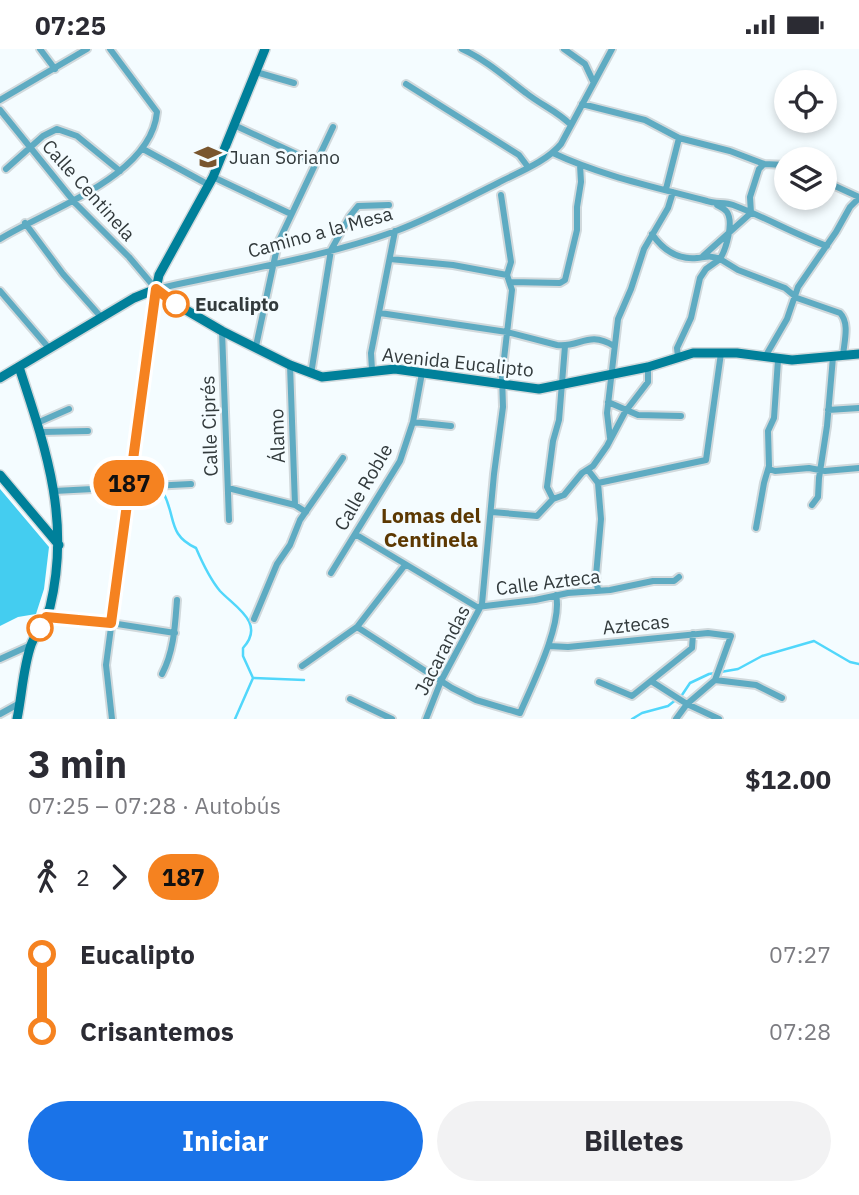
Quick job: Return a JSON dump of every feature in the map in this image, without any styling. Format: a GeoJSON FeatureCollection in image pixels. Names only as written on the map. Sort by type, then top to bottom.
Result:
{"type":"FeatureCollection","features":[{"type":"Feature","properties":{"kind":"street"},"geometry":{"type":"LineString","coordinates":[[40,49],[55,68]]}},
{"type":"Feature","properties":{"kind":"street"},"geometry":{"type":"LineString","coordinates":[[0,100],[87,49]]}},
{"type":"Feature","properties":{"kind":"street"},"geometry":{"type":"LineString","coordinates":[[0,239],[25,223],[73,201],[120,171],[143,149],[156,126],[157,112],[110,49]]}},
{"type":"Feature","properties":{"kind":"street"},"geometry":{"type":"LineString","coordinates":[[112,719],[106,665],[128,486],[159,275],[211,181],[265,49]]}},
{"type":"Feature","properties":{"kind":"street"},"geometry":{"type":"LineString","coordinates":[[462,49],[486,62],[527,94],[558,112],[571,125]]}},
{"type":"Feature","properties":{"kind":"street"},"geometry":{"type":"LineString","coordinates":[[564,49],[586,64],[593,81]]}},
{"type":"Feature","properties":{"kind":"street","name":"Camino a la Mesa"},"geometry":{"type":"LineString","coordinates":[[19,367],[48,347],[134,298],[156,289],[272,265],[395,231],[528,167],[553,153],[563,141],[612,49]]}},
{"type":"Feature","properties":{"kind":"street"},"geometry":{"type":"LineString","coordinates":[[256,72],[294,83]]}},
{"type":"Feature","properties":{"kind":"street"},"geometry":{"type":"LineString","coordinates":[[407,84],[519,155],[528,167]]}},
{"type":"Feature","properties":{"kind":"street"},"geometry":{"type":"LineString","coordinates":[[582,104],[645,120],[679,138],[730,151],[764,164],[774,164]]}},
{"type":"Feature","properties":{"kind":"street","name":"Calle Centinela"},"geometry":{"type":"LineString","coordinates":[[0,110],[73,201],[129,257],[156,289]]}},
{"type":"Feature","properties":{"kind":"street"},"geometry":{"type":"LineString","coordinates":[[234,125],[316,163]]}},
{"type":"Feature","properties":{"kind":"street"},"geometry":{"type":"LineString","coordinates":[[256,346],[278,243],[333,127]]}},
{"type":"Feature","properties":{"kind":"street"},"geometry":{"type":"LineString","coordinates":[[6,169],[43,136],[57,129],[77,136],[120,171]]}},
{"type":"Feature","properties":{"kind":"street"},"geometry":{"type":"LineString","coordinates":[[666,189],[679,138]]}},
{"type":"Feature","properties":{"kind":"street"},"geometry":{"type":"LineString","coordinates":[[143,149],[291,214]]}},
{"type":"Feature","properties":{"kind":"street"},"geometry":{"type":"LineString","coordinates":[[553,153],[623,179],[712,203],[736,206],[827,246]]}},
{"type":"Feature","properties":{"kind":"street"},"geometry":{"type":"LineString","coordinates":[[751,213],[750,197],[759,170],[764,164]]}},
{"type":"Feature","properties":{"kind":"street"},"geometry":{"type":"LineString","coordinates":[[500,195],[511,262],[507,275],[511,282],[563,282],[576,236],[580,165]]}},
{"type":"Feature","properties":{"kind":"street"},"geometry":{"type":"LineString","coordinates":[[765,357],[787,319],[799,288],[850,207],[859,198],[837,187]]}},
{"type":"Feature","properties":{"kind":"street"},"geometry":{"type":"LineString","coordinates":[[610,438],[608,402],[621,311],[644,249],[668,208],[673,192]]}},
{"type":"Feature","properties":{"kind":"street"},"geometry":{"type":"LineString","coordinates":[[736,206],[750,197]]}},
{"type":"Feature","properties":{"kind":"street"},"geometry":{"type":"LineString","coordinates":[[678,357],[677,348],[691,318],[697,286],[702,274],[720,259],[729,232],[727,212],[712,203]]}},
{"type":"Feature","properties":{"kind":"street"},"geometry":{"type":"LineString","coordinates":[[311,374],[331,250],[350,216],[359,207],[389,205]]}},
{"type":"Feature","properties":{"kind":"street"},"geometry":{"type":"LineString","coordinates":[[698,258],[751,213]]}},
{"type":"Feature","properties":{"kind":"street"},"geometry":{"type":"LineString","coordinates":[[25,223],[63,274],[101,317]]}},
{"type":"Feature","properties":{"kind":"street"},"geometry":{"type":"LineString","coordinates":[[372,370],[371,353],[395,231]]}},
{"type":"Feature","properties":{"kind":"street"},"geometry":{"type":"LineString","coordinates":[[652,234],[669,252],[685,258],[710,256],[720,259],[738,270],[785,288],[795,297],[835,310],[844,316],[846,324],[843,356]]}},
{"type":"Feature","properties":{"kind":"street"},"geometry":{"type":"LineString","coordinates":[[390,258],[453,265],[507,275]]}},
{"type":"Feature","properties":{"kind":"street"},"geometry":{"type":"LineString","coordinates":[[698,258],[702,274]]}},
{"type":"Feature","properties":{"kind":"street","name":"Jacarandas"},"geometry":{"type":"LineString","coordinates":[[426,719],[441,681],[482,606],[503,407],[511,282]]}},
{"type":"Feature","properties":{"kind":"street","name":"Avenida Eucalipto"},"geometry":{"type":"LineString","coordinates":[[156,289],[169,300],[222,331],[290,365],[326,377],[395,369],[533,389],[649,367],[693,353],[721,353],[778,360],[859,354]]}},
{"type":"Feature","properties":{"kind":"street"},"geometry":{"type":"LineString","coordinates":[[0,291],[48,347]]}},
{"type":"Feature","properties":{"kind":"street"},"geometry":{"type":"LineString","coordinates":[[0,305],[8,300]]}},
{"type":"Feature","properties":{"kind":"street"},"geometry":{"type":"LineString","coordinates":[[380,313],[507,332],[526,339],[565,346],[588,339],[604,340],[614,347]]}},
{"type":"Feature","properties":{"kind":"street","name":"Calle Ciprés"},"geometry":{"type":"LineString","coordinates":[[222,331],[229,520]]}},
{"type":"Feature","properties":{"kind":"street"},"geometry":{"type":"LineString","coordinates":[[554,499],[547,487],[553,441],[559,420],[565,346]]}},
{"type":"Feature","properties":{"kind":"street"},"geometry":{"type":"LineString","coordinates":[[598,483],[706,460],[721,353]]}},
{"type":"Feature","properties":{"kind":"street"},"geometry":{"type":"LineString","coordinates":[[812,505],[818,497],[833,357]]}},
{"type":"Feature","properties":{"kind":"street"},"geometry":{"type":"LineString","coordinates":[[756,528],[769,469],[768,431],[774,418],[778,360]]}},
{"type":"Feature","properties":{"kind":"street","name":"Álamo"},"geometry":{"type":"LineString","coordinates":[[290,365],[295,505]]}},
{"type":"Feature","properties":{"kind":"street"},"geometry":{"type":"LineString","coordinates":[[0,378],[19,367],[39,428],[59,520],[55,579],[46,617],[32,645],[17,719]]}},
{"type":"Feature","properties":{"kind":"street"},"geometry":{"type":"LineString","coordinates":[[492,512],[534,516],[540,514],[554,499],[564,495],[607,446],[627,409],[648,381],[649,367]]}},
{"type":"Feature","properties":{"kind":"street","name":"Calle Roble"},"geometry":{"type":"LineString","coordinates":[[331,572],[400,461],[413,422],[422,373]]}},
{"type":"Feature","properties":{"kind":"street"},"geometry":{"type":"LineString","coordinates":[[608,402],[638,415],[681,416]]}},
{"type":"Feature","properties":{"kind":"street"},"geometry":{"type":"LineString","coordinates":[[828,410],[859,408]]}},
{"type":"Feature","properties":{"kind":"street"},"geometry":{"type":"LineString","coordinates":[[39,428],[69,409]]}},
{"type":"Feature","properties":{"kind":"street"},"geometry":{"type":"LineString","coordinates":[[413,422],[450,426]]}},
{"type":"Feature","properties":{"kind":"street"},"geometry":{"type":"LineString","coordinates":[[39,428],[88,431]]}},
{"type":"Feature","properties":{"kind":"street"},"geometry":{"type":"LineString","coordinates":[[254,619],[277,564],[306,512],[343,458]]}},
{"type":"Feature","properties":{"kind":"street"},"geometry":{"type":"LineString","coordinates":[[769,469],[859,468]]}},
{"type":"Feature","properties":{"kind":"street"},"geometry":{"type":"LineString","coordinates":[[588,470],[598,483],[601,519],[596,571],[598,591]]}},
{"type":"Feature","properties":{"kind":"street"},"geometry":{"type":"LineString","coordinates":[[0,475],[59,545]]}},
{"type":"Feature","properties":{"kind":"street"},"geometry":{"type":"LineString","coordinates":[[54,492],[191,484]]}},
{"type":"Feature","properties":{"kind":"street"},"geometry":{"type":"LineString","coordinates":[[228,488],[295,505],[306,512]]}},
{"type":"Feature","properties":{"kind":"street","name":"Calle Azteca"},"geometry":{"type":"LineString","coordinates":[[355,534],[473,606],[598,591],[653,581],[670,582],[679,577]]}},
{"type":"Feature","properties":{"kind":"street"},"geometry":{"type":"LineString","coordinates":[[302,666],[357,627],[404,565]]}},
{"type":"Feature","properties":{"kind":"street"},"geometry":{"type":"LineString","coordinates":[[357,627],[441,681],[476,700],[520,713],[549,646],[557,607],[556,595]]}},
{"type":"Feature","properties":{"kind":"street"},"geometry":{"type":"LineString","coordinates":[[162,674],[169,661],[175,633],[177,600]]}},
{"type":"Feature","properties":{"kind":"street"},"geometry":{"type":"LineString","coordinates":[[46,617],[175,633]]}},
{"type":"Feature","properties":{"kind":"street","name":"Aztecas"},"geometry":{"type":"LineString","coordinates":[[549,646],[568,647],[708,633],[731,636],[715,680]]}},
{"type":"Feature","properties":{"kind":"street"},"geometry":{"type":"LineString","coordinates":[[599,682],[630,696],[692,648],[693,634]]}},
{"type":"Feature","properties":{"kind":"street"},"geometry":{"type":"LineString","coordinates":[[0,659],[22,647],[32,645]]}},
{"type":"Feature","properties":{"kind":"street"},"geometry":{"type":"LineString","coordinates":[[676,719],[687,704],[715,680],[756,685],[782,698]]}},
{"type":"Feature","properties":{"kind":"street"},"geometry":{"type":"LineString","coordinates":[[651,681],[687,704],[719,719]]}},
{"type":"Feature","properties":{"kind":"street"},"geometry":{"type":"LineString","coordinates":[[350,699],[392,719]]}},
{"type":"Feature","properties":{"kind":"street"},"geometry":{"type":"LineString","coordinates":[[0,714],[20,703]]}},
{"type":"Feature","properties":{"kind":"shaded area"},"geometry":{"type":"Polygon","coordinates":[[[0,489],[49,547],[44,589],[36,614],[18,617],[0,626],[0,489]]]}},
{"type":"Feature","properties":{"kind":"waterway"},"geometry":{"type":"LineString","coordinates":[[164,494],[177,532],[196,548],[216,586],[240,609],[250,623],[251,631],[243,648],[243,656],[253,678],[235,719]]}},
{"type":"Feature","properties":{"kind":"waterway"},"geometry":{"type":"LineString","coordinates":[[632,719],[642,713],[668,706],[682,695],[690,683],[709,674],[738,669],[762,656],[814,641],[850,662],[859,664]]}},
{"type":"Feature","properties":{"kind":"waterway"},"geometry":{"type":"LineString","coordinates":[[253,678],[304,680]]}},
{"type":"Feature","properties":{"kind":"bus line","name":"187"},"geometry":{"type":"LineString","coordinates":[[40,628],[46,617],[111,623],[156,289],[176,304]]}},
{"type":"Feature","properties":{"kind":"place","name":"Juan Soriano"},"geometry":{"type":"Point","coordinates":[208,157]}},
{"type":"Feature","properties":{"kind":"place","name":"Eucalipto"},"geometry":{"type":"Point","coordinates":[176,304]}},
{"type":"Feature","properties":{"kind":"district","name":"Lomas del Centinela"},"geometry":{"type":"Point","coordinates":[431,527]}}]}
